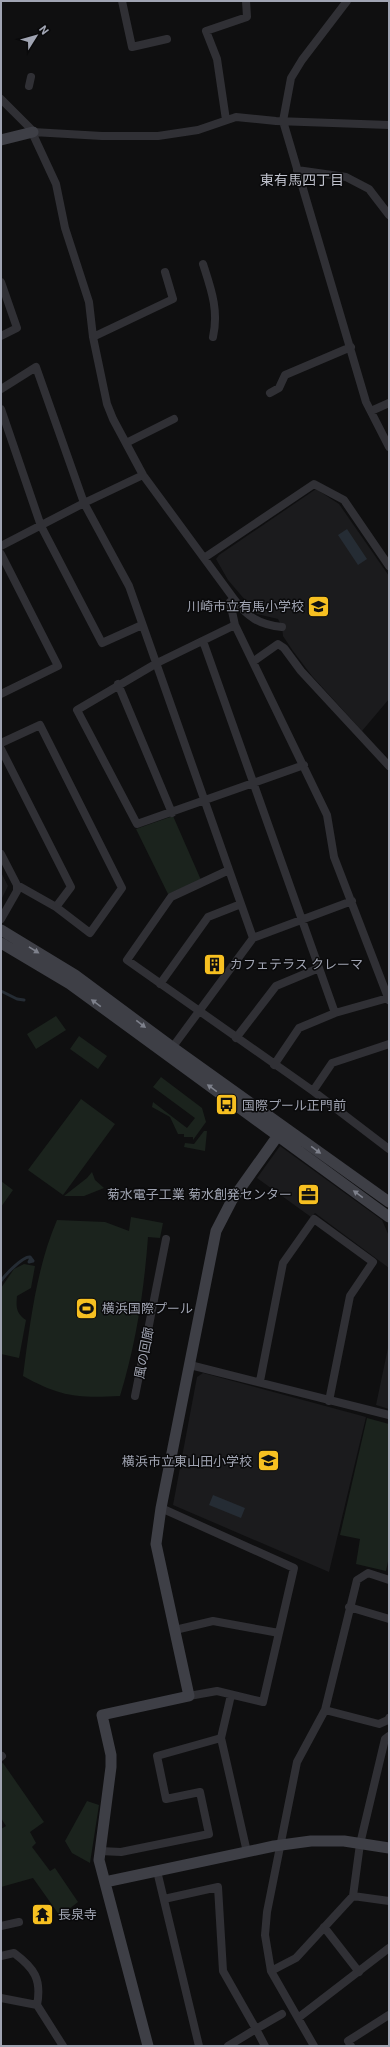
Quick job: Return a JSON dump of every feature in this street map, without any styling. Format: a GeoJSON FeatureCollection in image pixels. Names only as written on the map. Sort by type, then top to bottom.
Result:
{"type":"FeatureCollection","features":[{"type":"Feature","properties":{"kind":"street"},"geometry":{"type":"LineString","coordinates":[[122,1],[132,47],[167,39]]}},
{"type":"Feature","properties":{"kind":"street"},"geometry":{"type":"LineString","coordinates":[[226,120],[217,59],[206,31],[247,17],[246,1]]}},
{"type":"Feature","properties":{"kind":"street"},"geometry":{"type":"LineString","coordinates":[[347,1],[302,60],[291,78],[283,121],[366,402],[389,447]]}},
{"type":"Feature","properties":{"kind":"street"},"geometry":{"type":"LineString","coordinates":[[29,86],[31,77]]}},
{"type":"Feature","properties":{"kind":"street"},"geometry":{"type":"LineString","coordinates":[[1,100],[33,132],[56,184],[65,228],[89,302],[93,337],[107,404],[143,475],[234,599],[255,621],[267,626],[282,627]]}},
{"type":"Feature","properties":{"kind":"street"},"geometry":{"type":"LineString","coordinates":[[1,140],[33,132],[102,136],[158,136],[198,130],[236,117],[283,121],[389,125]]}},
{"type":"Feature","properties":{"kind":"street"},"geometry":{"type":"LineString","coordinates":[[297,170],[346,177],[369,189],[389,215]]}},
{"type":"Feature","properties":{"kind":"street"},"geometry":{"type":"LineString","coordinates":[[203,264],[215,306],[216,322],[213,337]]}},
{"type":"Feature","properties":{"kind":"street"},"geometry":{"type":"LineString","coordinates":[[93,337],[173,299],[165,272]]}},
{"type":"Feature","properties":{"kind":"street"},"geometry":{"type":"LineString","coordinates":[[1,282],[17,328],[1,336]]}},
{"type":"Feature","properties":{"kind":"street"},"geometry":{"type":"LineString","coordinates":[[270,394],[278,388],[285,375],[351,347]]}},
{"type":"Feature","properties":{"kind":"street"},"geometry":{"type":"LineString","coordinates":[[1,390],[36,367],[84,503],[128,586],[157,663],[253,938]]}},
{"type":"Feature","properties":{"kind":"street"},"geometry":{"type":"LineString","coordinates":[[371,411],[389,403]]}},
{"type":"Feature","properties":{"kind":"street"},"geometry":{"type":"LineString","coordinates":[[1,409],[41,526],[102,643],[142,625]]}},
{"type":"Feature","properties":{"kind":"street"},"geometry":{"type":"LineString","coordinates":[[126,443],[174,419]]}},
{"type":"Feature","properties":{"kind":"street"},"geometry":{"type":"LineString","coordinates":[[1,546],[84,503],[143,475]]}},
{"type":"Feature","properties":{"kind":"street"},"geometry":{"type":"LineString","coordinates":[[204,558],[314,484],[344,500],[389,566]]}},
{"type":"Feature","properties":{"kind":"street"},"geometry":{"type":"LineString","coordinates":[[1,554],[58,666],[1,694]]}},
{"type":"Feature","properties":{"kind":"street"},"geometry":{"type":"LineString","coordinates":[[234,599],[230,602],[235,625],[254,661],[327,815],[334,856],[389,999],[336,1013],[300,1028],[274,1065]]}},
{"type":"Feature","properties":{"kind":"street"},"geometry":{"type":"LineString","coordinates":[[235,625],[157,663],[118,684],[77,710],[137,824],[172,813],[304,765]]}},
{"type":"Feature","properties":{"kind":"street"},"geometry":{"type":"LineString","coordinates":[[203,641],[301,919],[336,1013]]}},
{"type":"Feature","properties":{"kind":"street"},"geometry":{"type":"LineString","coordinates":[[254,661],[278,644],[284,648],[302,671],[389,766]]}},
{"type":"Feature","properties":{"kind":"street"},"geometry":{"type":"LineString","coordinates":[[118,684],[172,813]]}},
{"type":"Feature","properties":{"kind":"street"},"geometry":{"type":"LineString","coordinates":[[1,744],[40,725],[122,888],[90,934],[56,907],[17,885],[1,854]]}},
{"type":"Feature","properties":{"kind":"street"},"geometry":{"type":"LineString","coordinates":[[1,748],[70,887],[56,907]]}},
{"type":"Feature","properties":{"kind":"street"},"geometry":{"type":"LineString","coordinates":[[229,870],[172,897],[127,960],[313,1091],[389,1149]]}},
{"type":"Feature","properties":{"kind":"street"},"geometry":{"type":"LineString","coordinates":[[1,919],[16,891],[17,885]]}},
{"type":"Feature","properties":{"kind":"street"},"geometry":{"type":"LineString","coordinates":[[169,1051],[253,938],[352,901]]}},
{"type":"Feature","properties":{"kind":"street"},"geometry":{"type":"LineString","coordinates":[[160,984],[208,917],[241,904]]}},
{"type":"Feature","properties":{"kind":"street"},"geometry":{"type":"LineString","coordinates":[[1,930],[75,975],[169,1051]]}},
{"type":"Feature","properties":{"kind":"street"},"geometry":{"type":"LineString","coordinates":[[1,943],[70,984],[169,1051],[281,1131],[389,1202]]}},
{"type":"Feature","properties":{"kind":"street"},"geometry":{"type":"LineString","coordinates":[[236,1038],[276,986],[319,968]]}},
{"type":"Feature","properties":{"kind":"street"},"geometry":{"type":"LineString","coordinates":[[313,1091],[332,1063],[389,1044]]}},
{"type":"Feature","properties":{"kind":"street"},"geometry":{"type":"LineString","coordinates":[[281,1131],[389,1217]]}},
{"type":"Feature","properties":{"kind":"street"},"geometry":{"type":"LineString","coordinates":[[189,1696],[156,1544],[161,1508],[216,1231],[232,1200],[281,1131]]}},
{"type":"Feature","properties":{"kind":"street"},"geometry":{"type":"LineString","coordinates":[[260,1381],[283,1263],[314,1219],[373,1262],[350,1296],[329,1401]]}},
{"type":"Feature","properties":{"kind":"street","name":"風の回廊"},"geometry":{"type":"LineString","coordinates":[[135,1396],[166,1238]]}},
{"type":"Feature","properties":{"kind":"street"},"geometry":{"type":"LineString","coordinates":[[190,1365],[260,1381],[329,1401],[389,1415]]}},
{"type":"Feature","properties":{"kind":"street"},"geometry":{"type":"LineString","coordinates":[[148,2046],[99,1860],[111,1767],[111,1755],[102,1715],[216,1691],[263,1702],[294,1568],[161,1508]]}},
{"type":"Feature","properties":{"kind":"street"},"geometry":{"type":"LineString","coordinates":[[314,2046],[271,1971],[265,1935],[267,1912],[278,1846],[297,1762],[325,1710],[356,1580],[368,1573],[389,1579]]}},
{"type":"Feature","properties":{"kind":"street"},"geometry":{"type":"LineString","coordinates":[[349,1607],[389,1619]]}},
{"type":"Feature","properties":{"kind":"street"},"geometry":{"type":"LineString","coordinates":[[175,1630],[213,1621],[279,1634]]}},
{"type":"Feature","properties":{"kind":"street"},"geometry":{"type":"LineString","coordinates":[[231,1695],[221,1738],[250,1851]]}},
{"type":"Feature","properties":{"kind":"street"},"geometry":{"type":"LineString","coordinates":[[325,1710],[379,1724],[388,1720],[389,1718]]}},
{"type":"Feature","properties":{"kind":"street"},"geometry":{"type":"LineString","coordinates":[[271,1971],[296,1958],[353,1896],[360,1844],[385,1739],[389,1736]]}},
{"type":"Feature","properties":{"kind":"street"},"geometry":{"type":"LineString","coordinates":[[100,1851],[121,1852],[209,1834],[200,1792],[166,1799],[157,1756],[221,1738]]}},
{"type":"Feature","properties":{"kind":"street"},"geometry":{"type":"LineString","coordinates":[[105,1882],[250,1851],[311,1841],[344,1842],[389,1848]]}},
{"type":"Feature","properties":{"kind":"street"},"geometry":{"type":"LineString","coordinates":[[157,1871],[198,2046]]}},
{"type":"Feature","properties":{"kind":"street"},"geometry":{"type":"LineString","coordinates":[[164,1898],[218,1887],[223,1971],[266,2046]]}},
{"type":"Feature","properties":{"kind":"street"},"geometry":{"type":"LineString","coordinates":[[353,1896],[389,1901]]}},
{"type":"Feature","properties":{"kind":"street"},"geometry":{"type":"LineString","coordinates":[[1,1926],[18,1922]]}},
{"type":"Feature","properties":{"kind":"street"},"geometry":{"type":"LineString","coordinates":[[324,1927],[359,1972]]}},
{"type":"Feature","properties":{"kind":"street"},"geometry":{"type":"LineString","coordinates":[[298,2018],[389,1948]]}},
{"type":"Feature","properties":{"kind":"street"},"geometry":{"type":"LineString","coordinates":[[1,1956],[14,1953],[29,1964],[36,1976],[40,1992],[37,2005],[63,2046]]}},
{"type":"Feature","properties":{"kind":"street"},"geometry":{"type":"LineString","coordinates":[[1,1998],[37,2005]]}},
{"type":"Feature","properties":{"kind":"street"},"geometry":{"type":"LineString","coordinates":[[228,2046],[282,2014]]}},
{"type":"Feature","properties":{"kind":"street"},"geometry":{"type":"LineString","coordinates":[[351,2046],[348,2041],[389,2015]]}},
{"type":"Feature","properties":{"kind":"shaded area","name":"川崎市立有馬小学校"},"geometry":{"type":"Polygon","coordinates":[[[316,489],[339,504],[389,576],[389,699],[362,731],[312,676],[293,651],[283,636],[282,627],[278,619],[257,614],[228,580],[216,559],[219,555],[316,489]]]}},
{"type":"Feature","properties":{"kind":"shaded area"},"geometry":{"type":"Polygon","coordinates":[[[347,529],[367,559],[358,565],[338,535],[347,529]]]}},
{"type":"Feature","properties":{"kind":"shaded area"},"geometry":{"type":"Polygon","coordinates":[[[173,816],[201,880],[168,894],[136,829],[173,816]]]}},
{"type":"Feature","properties":{"kind":"shaded area"},"geometry":{"type":"Polygon","coordinates":[[[1,872],[8,886],[1,900],[1,872]]]}},
{"type":"Feature","properties":{"kind":"shaded area"},"geometry":{"type":"Polygon","coordinates":[[[56,1016],[66,1030],[36,1049],[27,1034],[56,1016]]]}},
{"type":"Feature","properties":{"kind":"shaded area"},"geometry":{"type":"Polygon","coordinates":[[[79,1036],[107,1056],[98,1069],[70,1049],[79,1036]]]}},
{"type":"Feature","properties":{"kind":"shaded area"},"geometry":{"type":"Polygon","coordinates":[[[161,1077],[202,1108],[206,1122],[193,1140],[193,1137],[184,1137],[184,1134],[178,1134],[170,1117],[152,1107],[153,1102],[187,1128],[195,1118],[153,1087],[161,1077]]]}},
{"type":"Feature","properties":{"kind":"shaded area"},"geometry":{"type":"Polygon","coordinates":[[[81,1099],[115,1124],[63,1195],[28,1170],[81,1099]]]}},
{"type":"Feature","properties":{"kind":"shaded area"},"geometry":{"type":"Polygon","coordinates":[[[204,1131],[207,1131],[205,1151],[184,1147],[185,1143],[194,1144],[204,1131]]]}},
{"type":"Feature","properties":{"kind":"shaded area"},"geometry":{"type":"Polygon","coordinates":[[[280,1146],[382,1220],[389,1236],[389,1268],[315,1213],[311,1217],[257,1178],[280,1146]]]}},
{"type":"Feature","properties":{"kind":"shaded area"},"geometry":{"type":"Polygon","coordinates":[[[92,1172],[95,1180],[104,1188],[84,1196],[64,1196],[87,1178],[92,1172]]]}},
{"type":"Feature","properties":{"kind":"shaded area"},"geometry":{"type":"Polygon","coordinates":[[[1,1181],[13,1190],[1,1207],[1,1181]]]}},
{"type":"Feature","properties":{"kind":"shaded area","name":"横浜国際プール"},"geometry":{"type":"Polygon","coordinates":[[[131,1217],[163,1223],[160,1238],[148,1237],[135,1337],[120,1396],[92,1397],[70,1395],[48,1388],[23,1376],[31,1317],[39,1277],[57,1220],[105,1222],[129,1231],[131,1217]]]}},
{"type":"Feature","properties":{"kind":"shaded area"},"geometry":{"type":"Polygon","coordinates":[[[24,1264],[35,1266],[31,1288],[17,1296],[17,1310],[26,1320],[19,1358],[1,1354],[1,1288],[14,1269],[24,1264]]]}},
{"type":"Feature","properties":{"kind":"shaded area"},"geometry":{"type":"Polygon","coordinates":[[[389,1343],[389,1409],[376,1405],[389,1343]]]}},
{"type":"Feature","properties":{"kind":"shaded area","name":"横浜市立東山田小学校"},"geometry":{"type":"Polygon","coordinates":[[[203,1373],[366,1417],[329,1572],[173,1505],[197,1377],[203,1373]]]}},
{"type":"Feature","properties":{"kind":"shaded area"},"geometry":{"type":"Polygon","coordinates":[[[367,1418],[389,1424],[389,1557],[386,1571],[356,1564],[360,1539],[340,1535],[367,1418]]]}},
{"type":"Feature","properties":{"kind":"shaded area"},"geometry":{"type":"Polygon","coordinates":[[[213,1495],[245,1508],[241,1518],[209,1505],[213,1495]]]}},
{"type":"Feature","properties":{"kind":"shaded area"},"geometry":{"type":"Polygon","coordinates":[[[3,1763],[44,1822],[30,1832],[36,1843],[32,1847],[50,1871],[55,1868],[78,1902],[60,1916],[33,1878],[1,1887],[1,1829],[6,1826],[1,1818],[1,1764],[3,1763]]]}},
{"type":"Feature","properties":{"kind":"shaded area"},"geometry":{"type":"Polygon","coordinates":[[[87,1801],[99,1805],[90,1863],[72,1853],[65,1841],[87,1801]]]}},
{"type":"Feature","properties":{"kind":"waterway"},"geometry":{"type":"LineString","coordinates":[[1,991],[17,999],[24,1000]]}},
{"type":"Feature","properties":{"kind":"waterway"},"geometry":{"type":"LineString","coordinates":[[1,1281],[23,1259],[30,1257],[33,1261],[29,1262],[30,1260]]}},
{"type":"Feature","properties":{"kind":"place","name":"川崎市立有馬小学校"},"geometry":{"type":"Point","coordinates":[319,606]}},
{"type":"Feature","properties":{"kind":"place","name":"カフェテラス クレーマ"},"geometry":{"type":"Point","coordinates":[215,964]}},
{"type":"Feature","properties":{"kind":"place","name":"国際プール正門前"},"geometry":{"type":"Point","coordinates":[227,1105]}},
{"type":"Feature","properties":{"kind":"place","name":"菊水電子工業 菊水創発センター"},"geometry":{"type":"Point","coordinates":[308,1194]}},
{"type":"Feature","properties":{"kind":"place","name":"横浜国際プール"},"geometry":{"type":"Point","coordinates":[87,1308]}},
{"type":"Feature","properties":{"kind":"place","name":"横浜市立東山田小学校"},"geometry":{"type":"Point","coordinates":[268,1461]}},
{"type":"Feature","properties":{"kind":"place","name":"長泉寺"},"geometry":{"type":"Point","coordinates":[42,1914]}},
{"type":"Feature","properties":{"kind":"district","name":"東有馬四丁目"},"geometry":{"type":"Point","coordinates":[302,180]}}]}
